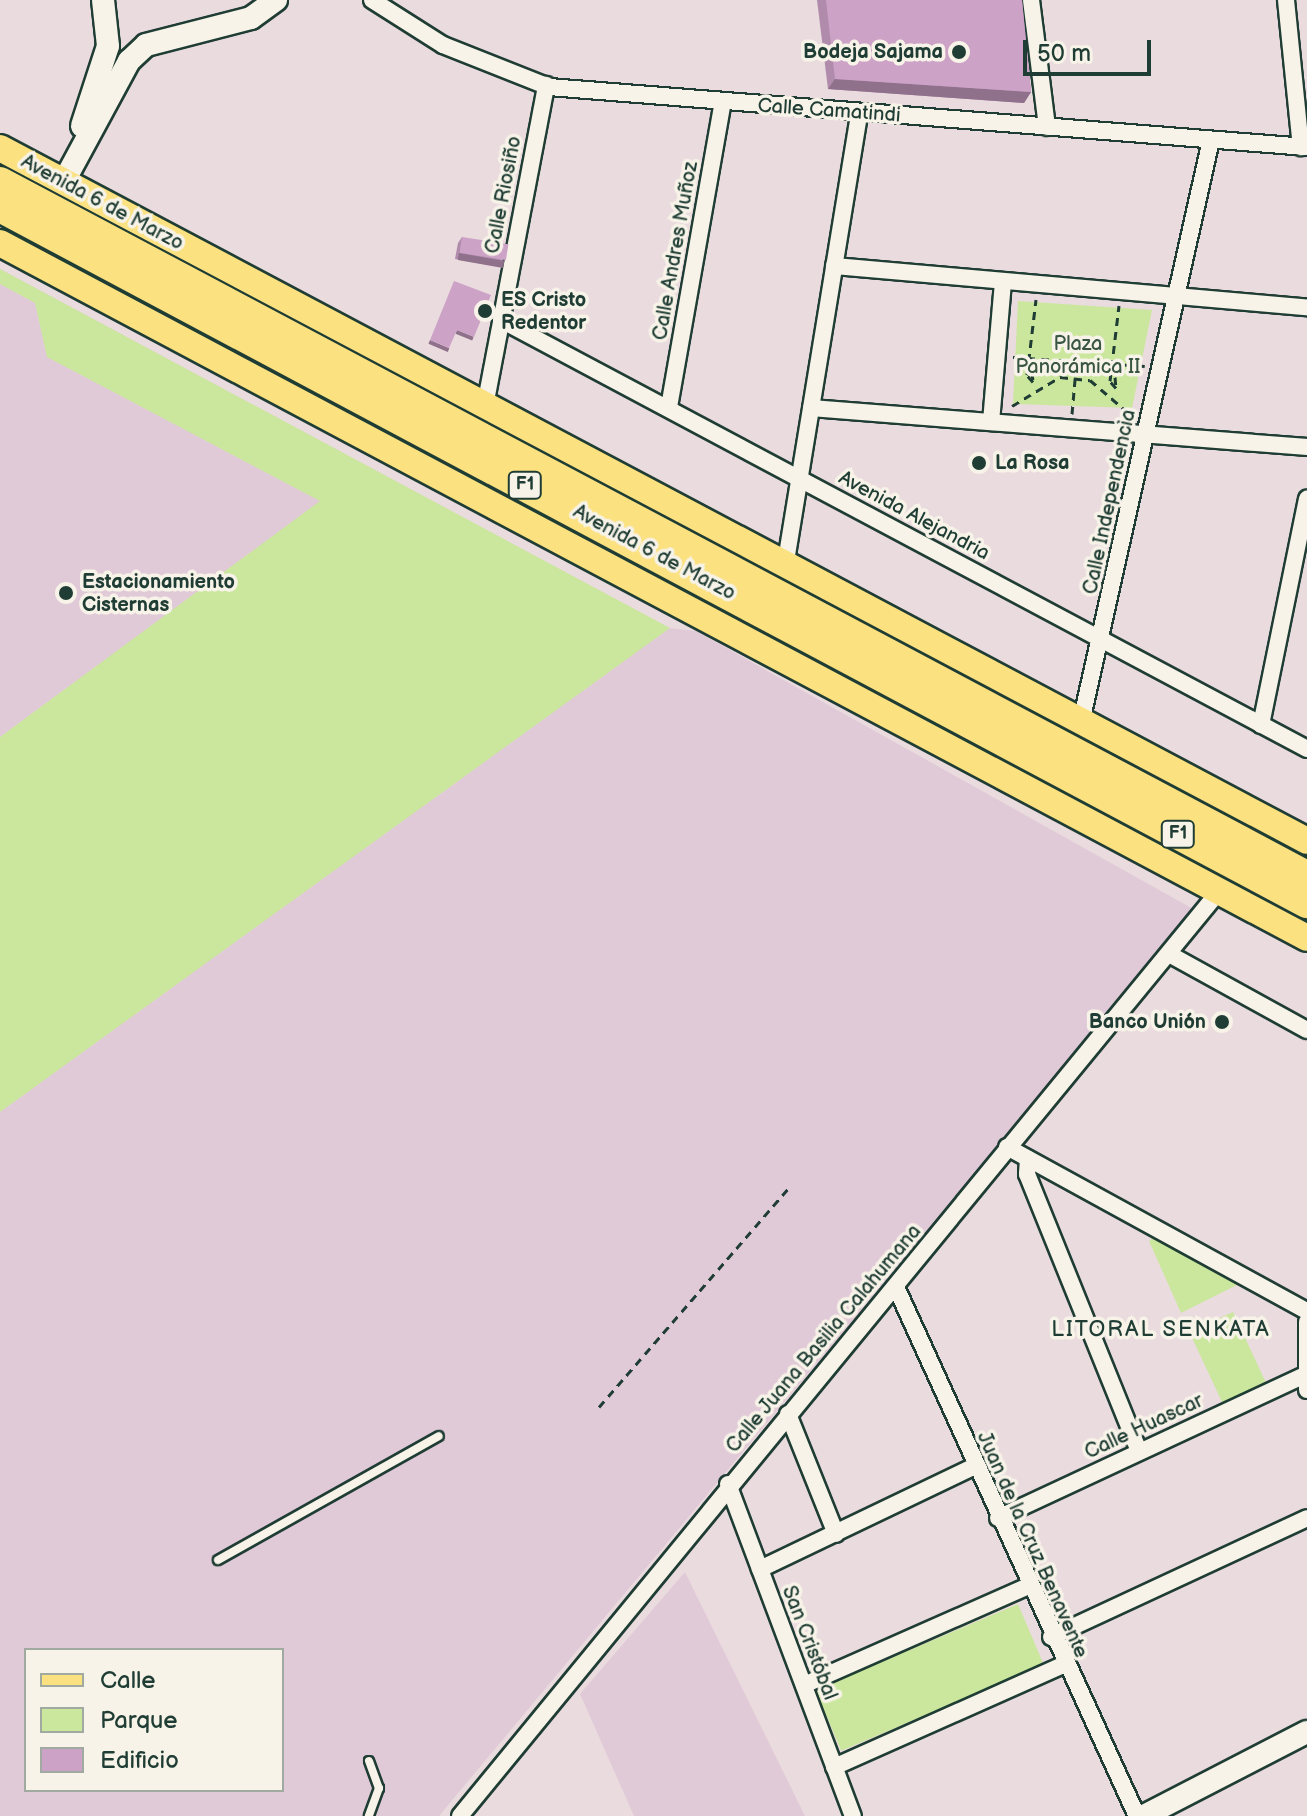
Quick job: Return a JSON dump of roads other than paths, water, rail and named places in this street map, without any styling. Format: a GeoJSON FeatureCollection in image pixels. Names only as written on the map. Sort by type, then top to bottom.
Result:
{"type":"FeatureCollection","features":[{"type":"Feature","properties":{"kind":"highway","name":"Avenida 6 de Marzo"},"geometry":{"type":"LineString","coordinates":[[0,182],[1307,876]]}},
{"type":"Feature","properties":{"kind":"highway","name":"Avenida 6 de Marzo"},"geometry":{"type":"LineString","coordinates":[[0,207],[1307,903]]}},
{"type":"Feature","properties":{"kind":"main road","name":"Avenida 6 de Marzo"},"geometry":{"type":"LineString","coordinates":[[0,148],[785,567],[1307,841]]}},
{"type":"Feature","properties":{"kind":"main road","name":"Avenida 6 de Marzo"},"geometry":{"type":"LineString","coordinates":[[0,243],[1307,938]]}},
{"type":"Feature","properties":{"kind":"street"},"geometry":{"type":"LineString","coordinates":[[63,183],[108,46],[103,0]]}},
{"type":"Feature","properties":{"kind":"street"},"geometry":{"type":"LineString","coordinates":[[63,183],[129,61],[146,45],[251,18],[276,0]]}},
{"type":"Feature","properties":{"kind":"street","name":"Calle Camatindi"},"geometry":{"type":"LineString","coordinates":[[372,0],[443,45],[546,85],[723,102],[1304,147]]}},
{"type":"Feature","properties":{"kind":"street"},"geometry":{"type":"LineString","coordinates":[[1031,0],[1047,127]]}},
{"type":"Feature","properties":{"kind":"street"},"geometry":{"type":"LineString","coordinates":[[1286,0],[1304,147]]}},
{"type":"Feature","properties":{"kind":"street","name":"Calle Riosiño"},"geometry":{"type":"LineString","coordinates":[[485,406],[546,85]]}},
{"type":"Feature","properties":{"kind":"street","name":"Calle Andres Muñoz"},"geometry":{"type":"LineString","coordinates":[[669,407],[723,102]]}},
{"type":"Feature","properties":{"kind":"street"},"geometry":{"type":"LineString","coordinates":[[785,567],[859,113]]}},
{"type":"Feature","properties":{"kind":"street","name":"Calle Independencia"},"geometry":{"type":"LineString","coordinates":[[1081,722],[1211,140]]}},
{"type":"Feature","properties":{"kind":"street"},"geometry":{"type":"LineString","coordinates":[[834,266],[1307,307]]}},
{"type":"Feature","properties":{"kind":"street"},"geometry":{"type":"LineString","coordinates":[[991,422],[1003,283]]}},
{"type":"Feature","properties":{"kind":"street","name":"Avenida Alejandria"},"geometry":{"type":"LineString","coordinates":[[501,320],[1307,749]]}},
{"type":"Feature","properties":{"kind":"street"},"geometry":{"type":"LineString","coordinates":[[811,408],[1147,431],[1307,447]]}},
{"type":"Feature","properties":{"kind":"street"},"geometry":{"type":"LineString","coordinates":[[1261,725],[1307,499]]}},
{"type":"Feature","properties":{"kind":"street","name":"Calle Juana Basilia Calahumana"},"geometry":{"type":"LineString","coordinates":[[460,1816],[728,1484],[896,1287],[1007,1147],[1171,955],[1220,890]]}},
{"type":"Feature","properties":{"kind":"street"},"geometry":{"type":"LineString","coordinates":[[1171,955],[1307,1030]]}},
{"type":"Feature","properties":{"kind":"street"},"geometry":{"type":"LineString","coordinates":[[1007,1147],[1307,1311]]}},
{"type":"Feature","properties":{"kind":"street"},"geometry":{"type":"LineString","coordinates":[[1028,1159],[1027,1174],[1139,1451]]}},
{"type":"Feature","properties":{"kind":"street","name":"Juan de la Cruz Benavente"},"geometry":{"type":"LineString","coordinates":[[896,1287],[1063,1665],[1137,1816]]}},
{"type":"Feature","properties":{"kind":"street"},"geometry":{"type":"LineString","coordinates":[[1306,1380],[1307,1322]]}},
{"type":"Feature","properties":{"kind":"street","name":"Calle Huascar"},"geometry":{"type":"LineString","coordinates":[[998,1518],[1139,1451],[1306,1380]]}},
{"type":"Feature","properties":{"kind":"street"},"geometry":{"type":"LineString","coordinates":[[788,1414],[836,1534]]}},
{"type":"Feature","properties":{"kind":"street"},"geometry":{"type":"LineString","coordinates":[[760,1569],[975,1466]]}},
{"type":"Feature","properties":{"kind":"street","name":"San Cristóbal"},"geometry":{"type":"LineString","coordinates":[[728,1484],[853,1816]]}},
{"type":"Feature","properties":{"kind":"street"},"geometry":{"type":"LineString","coordinates":[[1051,1637],[1307,1518]]}},
{"type":"Feature","properties":{"kind":"street"},"geometry":{"type":"LineString","coordinates":[[804,1685],[1028,1586]]}},
{"type":"Feature","properties":{"kind":"street"},"geometry":{"type":"LineString","coordinates":[[834,1767],[1063,1665]]}},
{"type":"Feature","properties":{"kind":"street"},"geometry":{"type":"LineString","coordinates":[[1144,1816],[1307,1732]]}},
{"type":"Feature","properties":{"kind":"lane"},"geometry":{"type":"LineString","coordinates":[[218,1560],[439,1436]]}},
{"type":"Feature","properties":{"kind":"lane"},"geometry":{"type":"LineString","coordinates":[[369,1761],[379,1788],[369,1816]]}},
{"type":"Feature","properties":{"kind":"place","name":"Bodeja Sajama"},"geometry":{"type":"Point","coordinates":[959,52]}},
{"type":"Feature","properties":{"kind":"place","name":"ES Cristo Redentor"},"geometry":{"type":"Point","coordinates":[485,311]}},
{"type":"Feature","properties":{"kind":"place","name":"La Rosa"},"geometry":{"type":"Point","coordinates":[979,463]}},
{"type":"Feature","properties":{"kind":"place","name":"Estacionamiento Cisternas"},"geometry":{"type":"Point","coordinates":[66,593]}},
{"type":"Feature","properties":{"kind":"place","name":"Banco Unión"},"geometry":{"type":"Point","coordinates":[1222,1022]}},
{"type":"Feature","properties":{"kind":"district","name":"LITORAL SENKATA"},"geometry":{"type":"Point","coordinates":[1161,1330]}},
{"type":"Feature","properties":{"kind":"park label","name":"Plaza Panorámica II"},"geometry":{"type":"Point","coordinates":[1078,356]}}]}
